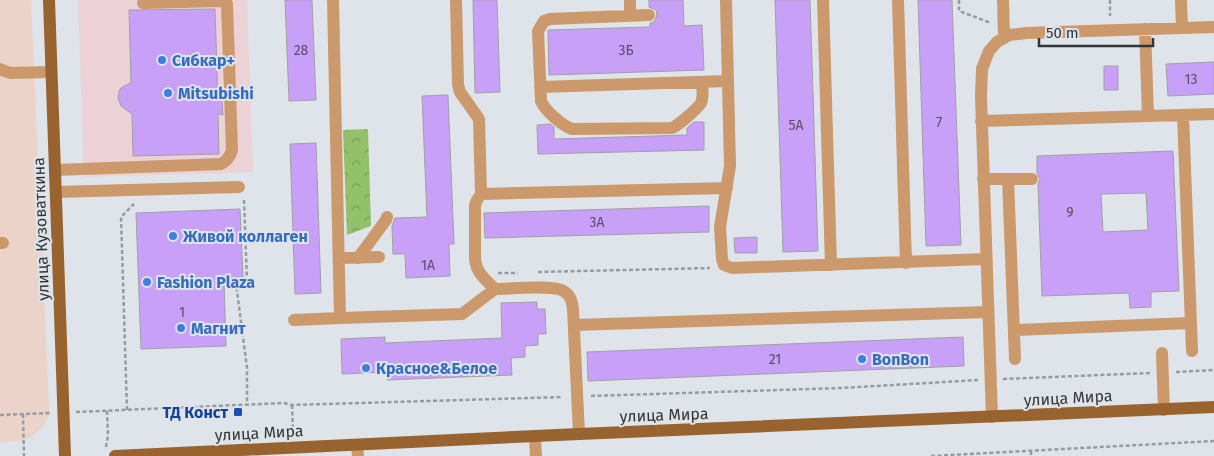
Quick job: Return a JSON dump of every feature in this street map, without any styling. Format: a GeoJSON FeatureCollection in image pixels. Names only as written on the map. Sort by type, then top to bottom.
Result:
{"type":"FeatureCollection","features":[{"type":"Feature","properties":{"kind":"main road","name":"улица Кузоваткина"},"geometry":{"type":"LineString","coordinates":[[48,0],[65,456]]}},
{"type":"Feature","properties":{"kind":"main road","name":"улица Мира"},"geometry":{"type":"LineString","coordinates":[[110,453],[265,453],[293,448],[357,450],[535,436],[1214,407]]}},
{"type":"Feature","properties":{"kind":"lane"},"geometry":{"type":"LineString","coordinates":[[55,170],[220,164],[230,156],[232,150],[227,4],[220,0],[143,3]]}},
{"type":"Feature","properties":{"kind":"lane"},"geometry":{"type":"LineString","coordinates":[[333,0],[340,318]]}},
{"type":"Feature","properties":{"kind":"lane"},"geometry":{"type":"LineString","coordinates":[[456,0],[458,85],[460,92],[479,119],[481,194],[474,205],[476,268],[496,289]]}},
{"type":"Feature","properties":{"kind":"lane"},"geometry":{"type":"LineString","coordinates":[[630,0],[630,15]]}},
{"type":"Feature","properties":{"kind":"lane"},"geometry":{"type":"LineString","coordinates":[[726,0],[730,166],[720,227],[724,265],[732,268],[986,259]]}},
{"type":"Feature","properties":{"kind":"lane"},"geometry":{"type":"LineString","coordinates":[[823,0],[831,265]]}},
{"type":"Feature","properties":{"kind":"lane"},"geometry":{"type":"LineString","coordinates":[[898,0],[906,263]]}},
{"type":"Feature","properties":{"kind":"lane"},"geometry":{"type":"LineString","coordinates":[[1003,0],[1004,38]]}},
{"type":"Feature","properties":{"kind":"lane"},"geometry":{"type":"LineString","coordinates":[[1182,0],[1182,28]]}},
{"type":"Feature","properties":{"kind":"lane"},"geometry":{"type":"LineString","coordinates":[[650,14],[550,19],[544,21],[538,31],[540,87],[543,107],[567,128],[572,130],[672,128],[678,125],[701,102],[703,96],[702,82]]}},
{"type":"Feature","properties":{"kind":"lane"},"geometry":{"type":"LineString","coordinates":[[992,417],[981,121],[982,69],[989,52],[997,42],[1009,35],[1026,33],[1214,27]]}},
{"type":"Feature","properties":{"kind":"lane"},"geometry":{"type":"LineString","coordinates":[[1145,29],[1148,116]]}},
{"type":"Feature","properties":{"kind":"lane"},"geometry":{"type":"LineString","coordinates":[[0,69],[10,73],[51,72]]}},
{"type":"Feature","properties":{"kind":"lane"},"geometry":{"type":"LineString","coordinates":[[540,87],[728,81]]}},
{"type":"Feature","properties":{"kind":"lane"},"geometry":{"type":"LineString","coordinates":[[981,121],[1214,114]]}},
{"type":"Feature","properties":{"kind":"lane"},"geometry":{"type":"LineString","coordinates":[[1183,115],[1192,352]]}},
{"type":"Feature","properties":{"kind":"lane"},"geometry":{"type":"LineString","coordinates":[[983,179],[1032,179]]}},
{"type":"Feature","properties":{"kind":"lane"},"geometry":{"type":"LineString","coordinates":[[1008,179],[1014,359]]}},
{"type":"Feature","properties":{"kind":"lane"},"geometry":{"type":"LineString","coordinates":[[56,192],[240,187]]}},
{"type":"Feature","properties":{"kind":"lane"},"geometry":{"type":"LineString","coordinates":[[481,194],[727,188]]}},
{"type":"Feature","properties":{"kind":"lane"},"geometry":{"type":"LineString","coordinates":[[358,258],[387,217]]}},
{"type":"Feature","properties":{"kind":"lane"},"geometry":{"type":"LineString","coordinates":[[339,258],[379,257]]}},
{"type":"Feature","properties":{"kind":"lane"},"geometry":{"type":"LineString","coordinates":[[294,320],[462,314],[496,289],[554,287],[564,290],[571,299],[573,309],[579,434]]}},
{"type":"Feature","properties":{"kind":"lane"},"geometry":{"type":"LineString","coordinates":[[574,326],[988,312]]}},
{"type":"Feature","properties":{"kind":"lane"},"geometry":{"type":"LineString","coordinates":[[1014,330],[1191,323]]}},
{"type":"Feature","properties":{"kind":"lane"},"geometry":{"type":"LineString","coordinates":[[1162,353],[1164,410]]}},
{"type":"Feature","properties":{"kind":"lane"},"geometry":{"type":"LineString","coordinates":[[535,436],[536,456]]}},
{"type":"Feature","properties":{"kind":"path"},"geometry":{"type":"LineString","coordinates":[[244,200],[247,282],[236,283],[246,368],[247,405]]}},
{"type":"Feature","properties":{"kind":"path"},"geometry":{"type":"LineString","coordinates":[[127,410],[121,217],[135,203]]}},
{"type":"Feature","properties":{"kind":"path"},"geometry":{"type":"LineString","coordinates":[[538,272],[732,268]]}},
{"type":"Feature","properties":{"kind":"path"},"geometry":{"type":"LineString","coordinates":[[480,274],[518,273]]}},
{"type":"Feature","properties":{"kind":"path"},"geometry":{"type":"LineString","coordinates":[[0,415],[247,405],[832,388],[1214,370]]}},
{"type":"Feature","properties":{"kind":"path"},"geometry":{"type":"LineString","coordinates":[[292,405],[293,448]]}},
{"type":"Feature","properties":{"kind":"path"},"geometry":{"type":"LineString","coordinates":[[107,411],[110,453]]}},
{"type":"Feature","properties":{"kind":"path"},"geometry":{"type":"LineString","coordinates":[[22,414],[24,456]]}},
{"type":"Feature","properties":{"kind":"path"},"geometry":{"type":"LineString","coordinates":[[931,456],[1214,441]]}},
{"type":"Feature","properties":{"kind":"path"},"geometry":{"type":"LineString","coordinates":[[1031,451],[1031,456]]}},
{"type":"Feature","properties":{"kind":"shaded area"},"geometry":{"type":"Polygon","coordinates":[[[0,0],[31,0],[49,415],[44,425],[25,440],[0,443],[0,0]]]}},
{"type":"Feature","properties":{"kind":"shaded area"},"geometry":{"type":"Polygon","coordinates":[[[78,0],[247,0],[253,172],[84,177],[78,0]]]}},
{"type":"Feature","properties":{"kind":"green space"},"geometry":{"type":"Polygon","coordinates":[[[368,129],[371,226],[347,235],[343,130],[368,129]]]}},
{"type":"Feature","properties":{"kind":"building"},"geometry":{"type":"Polygon","coordinates":[[[285,0],[312,0],[316,100],[289,101],[285,0]]]}},
{"type":"Feature","properties":{"kind":"building"},"geometry":{"type":"Polygon","coordinates":[[[473,0],[497,0],[500,92],[475,93],[473,0]]]}},
{"type":"Feature","properties":{"kind":"building"},"geometry":{"type":"Polygon","coordinates":[[[649,0],[683,0],[684,26],[702,25],[704,70],[549,75],[548,30],[650,27],[650,23],[654,22],[657,15],[656,10],[649,7],[649,0]]]}},
{"type":"Feature","properties":{"kind":"building"},"geometry":{"type":"Polygon","coordinates":[[[775,0],[810,0],[818,251],[783,252],[775,0]]]}},
{"type":"Feature","properties":{"kind":"building"},"geometry":{"type":"Polygon","coordinates":[[[918,0],[952,0],[961,245],[926,246],[918,0]]]}},
{"type":"Feature","properties":{"kind":"building","name":"Mitsubishi"},"geometry":{"type":"Polygon","coordinates":[[[215,9],[218,100],[222,101],[223,115],[218,114],[219,154],[133,156],[132,114],[121,106],[118,98],[121,88],[131,83],[129,10],[215,9]]]}},
{"type":"Feature","properties":{"kind":"building"},"geometry":{"type":"Polygon","coordinates":[[[1214,62],[1214,94],[1168,96],[1166,64],[1214,62]]]}},
{"type":"Feature","properties":{"kind":"building"},"geometry":{"type":"Polygon","coordinates":[[[1104,66],[1118,66],[1118,90],[1104,90],[1104,66]]]}},
{"type":"Feature","properties":{"kind":"building"},"geometry":{"type":"Polygon","coordinates":[[[448,95],[454,244],[449,244],[450,276],[406,278],[405,254],[393,254],[392,226],[395,218],[427,217],[422,96],[448,95]]]}},
{"type":"Feature","properties":{"kind":"building"},"geometry":{"type":"Polygon","coordinates":[[[694,122],[704,122],[704,150],[538,154],[537,125],[550,124],[554,127],[554,139],[687,135],[687,128],[694,122]]]}},
{"type":"Feature","properties":{"kind":"building"},"geometry":{"type":"Polygon","coordinates":[[[316,143],[321,293],[295,294],[290,144],[316,143]]]}},
{"type":"Feature","properties":{"kind":"building"},"geometry":{"type":"Polygon","coordinates":[[[1173,151],[1179,291],[1151,292],[1151,307],[1130,308],[1129,293],[1042,296],[1038,184],[1040,179],[1037,173],[1037,156],[1173,151]],[[1146,193],[1101,194],[1103,232],[1148,230],[1146,193]]]}},
{"type":"Feature","properties":{"kind":"building"},"geometry":{"type":"Polygon","coordinates":[[[709,206],[709,232],[485,238],[484,213],[709,206]]]}},
{"type":"Feature","properties":{"kind":"building"},"geometry":{"type":"Polygon","coordinates":[[[240,209],[243,277],[224,278],[226,346],[141,349],[136,213],[240,209]]]}},
{"type":"Feature","properties":{"kind":"building"},"geometry":{"type":"Polygon","coordinates":[[[757,237],[757,253],[735,253],[734,238],[757,237]]]}},
{"type":"Feature","properties":{"kind":"building"},"geometry":{"type":"Polygon","coordinates":[[[537,302],[537,309],[545,309],[546,334],[538,334],[538,345],[525,346],[525,357],[511,358],[512,375],[387,380],[387,372],[342,374],[341,339],[385,337],[385,343],[502,338],[501,303],[537,302]]]}},
{"type":"Feature","properties":{"kind":"building"},"geometry":{"type":"Polygon","coordinates":[[[963,337],[964,366],[588,381],[587,352],[963,337]]]}},
{"type":"Feature","properties":{"kind":"place","name":"Сибкар+"},"geometry":{"type":"Point","coordinates":[162,60]}},
{"type":"Feature","properties":{"kind":"place","name":"Mitsubishi"},"geometry":{"type":"Point","coordinates":[168,93]}},
{"type":"Feature","properties":{"kind":"place","name":"Живой коллаген"},"geometry":{"type":"Point","coordinates":[173,236]}},
{"type":"Feature","properties":{"kind":"place","name":"Fashion Plaza"},"geometry":{"type":"Point","coordinates":[147,282]}},
{"type":"Feature","properties":{"kind":"place","name":"Магнит"},"geometry":{"type":"Point","coordinates":[181,328]}},
{"type":"Feature","properties":{"kind":"place","name":"BonBon"},"geometry":{"type":"Point","coordinates":[862,359]}},
{"type":"Feature","properties":{"kind":"place","name":"Красное&Белое"},"geometry":{"type":"Point","coordinates":[366,368]}},
{"type":"Feature","properties":{"kind":"place","name":"ТД Конст"},"geometry":{"type":"Point","coordinates":[238,412]}}]}
